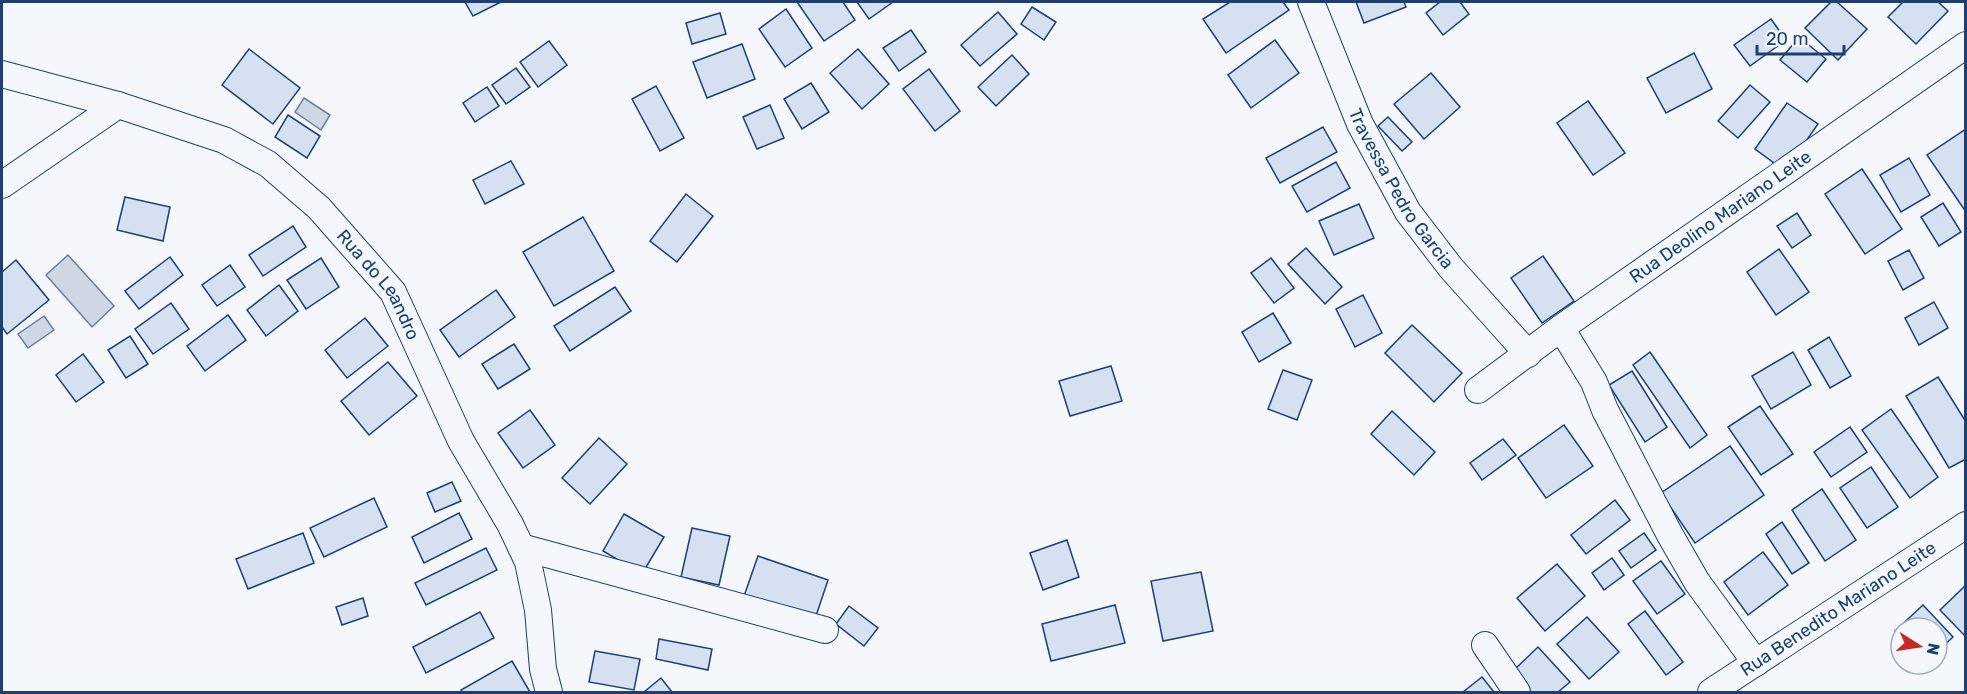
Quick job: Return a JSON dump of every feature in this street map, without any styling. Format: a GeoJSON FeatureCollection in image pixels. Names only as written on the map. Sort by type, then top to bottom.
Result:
{"type":"FeatureCollection","features":[{"type":"Feature","properties":{"kind":"street","name":"Travessa Pedro Garcia"},"geometry":{"type":"LineString","coordinates":[[1311,2],[1360,124],[1408,212],[1451,268],[1528,354]]}},
{"type":"Feature","properties":{"kind":"street","name":"Rua Deolino Mariano Leite"},"geometry":{"type":"LineString","coordinates":[[1478,390],[1561,328],[1965,45]]}},
{"type":"Feature","properties":{"kind":"street","name":"Rua do Leandro"},"geometry":{"type":"LineString","coordinates":[[2,74],[118,105],[224,140],[268,164],[318,208],[393,292],[461,441],[510,524],[528,562],[538,610],[543,669],[549,693]]}},
{"type":"Feature","properties":{"kind":"street"},"geometry":{"type":"LineString","coordinates":[[2,185],[118,105]]}},
{"type":"Feature","properties":{"kind":"street"},"geometry":{"type":"LineString","coordinates":[[1561,328],[1594,382],[1605,410],[1697,582],[1756,663]]}},
{"type":"Feature","properties":{"kind":"street","name":"Rua Benedito Mariano Leite"},"geometry":{"type":"LineString","coordinates":[[1711,693],[1965,525]]}},
{"type":"Feature","properties":{"kind":"street"},"geometry":{"type":"LineString","coordinates":[[521,547],[825,630]]}},
{"type":"Feature","properties":{"kind":"street"},"geometry":{"type":"LineString","coordinates":[[1485,645],[1517,693]]}},
{"type":"Feature","properties":{"kind":"shaded area"},"geometry":{"type":"Polygon","coordinates":[[[304,98],[330,115],[321,130],[295,112],[304,98]]]}},
{"type":"Feature","properties":{"kind":"shaded area"},"geometry":{"type":"Polygon","coordinates":[[[68,255],[114,306],[92,327],[46,275],[68,255]]]}},
{"type":"Feature","properties":{"kind":"shaded area"},"geometry":{"type":"Polygon","coordinates":[[[44,316],[54,330],[28,348],[18,334],[44,316]]]}},
{"type":"Feature","properties":{"kind":"building"},"geometry":{"type":"Polygon","coordinates":[[[465,2],[501,2],[473,16],[465,2]]]}},
{"type":"Feature","properties":{"kind":"building"},"geometry":{"type":"Polygon","coordinates":[[[797,2],[843,2],[855,20],[824,41],[797,2]]]}},
{"type":"Feature","properties":{"kind":"building"},"geometry":{"type":"Polygon","coordinates":[[[857,2],[893,2],[869,19],[857,2]]]}},
{"type":"Feature","properties":{"kind":"building"},"geometry":{"type":"Polygon","coordinates":[[[1230,2],[1283,2],[1289,10],[1226,53],[1203,19],[1230,2]]]}},
{"type":"Feature","properties":{"kind":"building"},"geometry":{"type":"Polygon","coordinates":[[[1356,2],[1404,2],[1406,7],[1364,23],[1356,2]]]}},
{"type":"Feature","properties":{"kind":"building"},"geometry":{"type":"Polygon","coordinates":[[[1440,2],[1460,2],[1469,14],[1443,35],[1426,13],[1440,2]]]}},
{"type":"Feature","properties":{"kind":"building"},"geometry":{"type":"Polygon","coordinates":[[[1831,2],[1837,2],[1867,29],[1838,60],[1805,28],[1831,2]]]}},
{"type":"Feature","properties":{"kind":"building"},"geometry":{"type":"Polygon","coordinates":[[[1903,2],[1938,2],[1948,11],[1916,44],[1888,17],[1903,2]]]}},
{"type":"Feature","properties":{"kind":"building"},"geometry":{"type":"Polygon","coordinates":[[[1032,7],[1056,22],[1044,40],[1021,24],[1032,7]]]}},
{"type":"Feature","properties":{"kind":"building"},"geometry":{"type":"Polygon","coordinates":[[[786,9],[812,48],[785,67],[759,29],[786,9]]]}},
{"type":"Feature","properties":{"kind":"building"},"geometry":{"type":"Polygon","coordinates":[[[998,12],[1017,34],[980,66],[961,45],[998,12]]]}},
{"type":"Feature","properties":{"kind":"building"},"geometry":{"type":"Polygon","coordinates":[[[720,13],[726,34],[692,44],[686,23],[720,13]]]}},
{"type":"Feature","properties":{"kind":"building"},"geometry":{"type":"Polygon","coordinates":[[[1771,19],[1786,40],[1750,66],[1734,45],[1771,19]]]}},
{"type":"Feature","properties":{"kind":"building"},"geometry":{"type":"Polygon","coordinates":[[[911,30],[926,52],[899,71],[883,48],[911,30]]]}},
{"type":"Feature","properties":{"kind":"building"},"geometry":{"type":"Polygon","coordinates":[[[1799,37],[1826,59],[1807,82],[1780,60],[1799,37]]]}},
{"type":"Feature","properties":{"kind":"building"},"geometry":{"type":"Polygon","coordinates":[[[1275,40],[1299,73],[1251,108],[1228,75],[1275,40]]]}},
{"type":"Feature","properties":{"kind":"building"},"geometry":{"type":"Polygon","coordinates":[[[549,41],[567,65],[538,87],[520,62],[549,41]]]}},
{"type":"Feature","properties":{"kind":"building"},"geometry":{"type":"Polygon","coordinates":[[[742,44],[755,79],[707,98],[693,62],[742,44]]]}},
{"type":"Feature","properties":{"kind":"building"},"geometry":{"type":"Polygon","coordinates":[[[249,49],[300,88],[273,124],[222,85],[249,49]]]}},
{"type":"Feature","properties":{"kind":"building"},"geometry":{"type":"Polygon","coordinates":[[[858,49],[889,84],[862,109],[830,73],[858,49]]]}},
{"type":"Feature","properties":{"kind":"building"},"geometry":{"type":"Polygon","coordinates":[[[1694,53],[1712,89],[1666,113],[1647,78],[1694,53]]]}},
{"type":"Feature","properties":{"kind":"building"},"geometry":{"type":"Polygon","coordinates":[[[1012,55],[1029,74],[996,106],[978,87],[1012,55]]]}},
{"type":"Feature","properties":{"kind":"building"},"geometry":{"type":"Polygon","coordinates":[[[516,68],[530,87],[506,104],[492,85],[516,68]]]}},
{"type":"Feature","properties":{"kind":"building"},"geometry":{"type":"Polygon","coordinates":[[[929,69],[960,111],[935,131],[903,89],[929,69]]]}},
{"type":"Feature","properties":{"kind":"building"},"geometry":{"type":"Polygon","coordinates":[[[1431,73],[1460,107],[1424,139],[1394,104],[1431,73]]]}},
{"type":"Feature","properties":{"kind":"building"},"geometry":{"type":"Polygon","coordinates":[[[811,83],[829,112],[802,129],[784,99],[811,83]]]}},
{"type":"Feature","properties":{"kind":"building"},"geometry":{"type":"Polygon","coordinates":[[[1750,85],[1770,102],[1738,138],[1718,121],[1750,85]]]}},
{"type":"Feature","properties":{"kind":"building"},"geometry":{"type":"Polygon","coordinates":[[[656,86],[684,138],[660,151],[632,99],[656,86]]]}},
{"type":"Feature","properties":{"kind":"building"},"geometry":{"type":"Polygon","coordinates":[[[487,87],[499,106],[475,122],[463,103],[487,87]]]}},
{"type":"Feature","properties":{"kind":"building"},"geometry":{"type":"Polygon","coordinates":[[[1588,101],[1625,153],[1593,175],[1557,123],[1588,101]]]}},
{"type":"Feature","properties":{"kind":"building"},"geometry":{"type":"Polygon","coordinates":[[[1787,103],[1818,124],[1785,171],[1755,149],[1787,103]]]}},
{"type":"Feature","properties":{"kind":"building"},"geometry":{"type":"Polygon","coordinates":[[[770,105],[784,138],[757,149],[743,117],[770,105]]]}},
{"type":"Feature","properties":{"kind":"building"},"geometry":{"type":"Polygon","coordinates":[[[288,115],[320,136],[307,158],[275,137],[288,115]]]}},
{"type":"Feature","properties":{"kind":"building"},"geometry":{"type":"Polygon","coordinates":[[[1388,117],[1412,142],[1402,151],[1378,126],[1388,117]]]}},
{"type":"Feature","properties":{"kind":"building"},"geometry":{"type":"Polygon","coordinates":[[[1323,127],[1337,152],[1280,183],[1266,158],[1323,127]]]}},
{"type":"Feature","properties":{"kind":"building"},"geometry":{"type":"Polygon","coordinates":[[[1966,129],[1966,212],[1927,155],[1966,129]]]}},
{"type":"Feature","properties":{"kind":"building"},"geometry":{"type":"Polygon","coordinates":[[[1909,158],[1930,195],[1901,212],[1880,175],[1909,158]]]}},
{"type":"Feature","properties":{"kind":"building"},"geometry":{"type":"Polygon","coordinates":[[[511,161],[524,184],[485,204],[473,180],[511,161]]]}},
{"type":"Feature","properties":{"kind":"building"},"geometry":{"type":"Polygon","coordinates":[[[1336,162],[1350,188],[1307,212],[1292,186],[1336,162]]]}},
{"type":"Feature","properties":{"kind":"building"},"geometry":{"type":"Polygon","coordinates":[[[1862,169],[1902,229],[1865,254],[1825,194],[1862,169]]]}},
{"type":"Feature","properties":{"kind":"building"},"geometry":{"type":"Polygon","coordinates":[[[686,194],[713,216],[677,262],[650,241],[686,194]]]}},
{"type":"Feature","properties":{"kind":"building"},"geometry":{"type":"Polygon","coordinates":[[[125,197],[170,207],[163,241],[117,230],[125,197]]]}},
{"type":"Feature","properties":{"kind":"building"},"geometry":{"type":"Polygon","coordinates":[[[1943,203],[1961,232],[1939,246],[1921,217],[1943,203]]]}},
{"type":"Feature","properties":{"kind":"building"},"geometry":{"type":"Polygon","coordinates":[[[1359,204],[1374,238],[1334,255],[1319,221],[1359,204]]]}},
{"type":"Feature","properties":{"kind":"building"},"geometry":{"type":"Polygon","coordinates":[[[1797,213],[1811,235],[1792,248],[1777,226],[1797,213]]]}},
{"type":"Feature","properties":{"kind":"building"},"geometry":{"type":"Polygon","coordinates":[[[583,217],[614,271],[554,306],[523,252],[583,217]]]}},
{"type":"Feature","properties":{"kind":"building"},"geometry":{"type":"Polygon","coordinates":[[[293,226],[306,247],[263,276],[249,255],[293,226]]]}},
{"type":"Feature","properties":{"kind":"building"},"geometry":{"type":"Polygon","coordinates":[[[1306,248],[1342,287],[1325,304],[1288,264],[1306,248]]]}},
{"type":"Feature","properties":{"kind":"building"},"geometry":{"type":"Polygon","coordinates":[[[1779,249],[1809,292],[1776,315],[1747,272],[1779,249]]]}},
{"type":"Feature","properties":{"kind":"building"},"geometry":{"type":"Polygon","coordinates":[[[1909,250],[1924,278],[1903,290],[1888,261],[1909,250]]]}},
{"type":"Feature","properties":{"kind":"building"},"geometry":{"type":"Polygon","coordinates":[[[1543,256],[1574,301],[1542,323],[1511,278],[1543,256]]]}},
{"type":"Feature","properties":{"kind":"building"},"geometry":{"type":"Polygon","coordinates":[[[170,257],[183,275],[139,309],[125,291],[170,257]]]}},
{"type":"Feature","properties":{"kind":"building"},"geometry":{"type":"Polygon","coordinates":[[[321,258],[339,287],[306,309],[287,280],[321,258]]]}},
{"type":"Feature","properties":{"kind":"building"},"geometry":{"type":"Polygon","coordinates":[[[1271,258],[1294,288],[1274,303],[1251,273],[1271,258]]]}},
{"type":"Feature","properties":{"kind":"building"},"geometry":{"type":"Polygon","coordinates":[[[16,260],[49,300],[7,334],[2,327],[2,272],[16,260]]]}},
{"type":"Feature","properties":{"kind":"building"},"geometry":{"type":"Polygon","coordinates":[[[230,265],[245,287],[217,306],[202,285],[230,265]]]}},
{"type":"Feature","properties":{"kind":"building"},"geometry":{"type":"Polygon","coordinates":[[[279,285],[298,311],[266,336],[247,310],[279,285]]]}},
{"type":"Feature","properties":{"kind":"building"},"geometry":{"type":"Polygon","coordinates":[[[615,287],[631,311],[570,351],[554,326],[615,287]]]}},
{"type":"Feature","properties":{"kind":"building"},"geometry":{"type":"Polygon","coordinates":[[[496,290],[515,317],[459,357],[440,330],[496,290]]]}},
{"type":"Feature","properties":{"kind":"building"},"geometry":{"type":"Polygon","coordinates":[[[1363,295],[1382,333],[1355,347],[1336,309],[1363,295]]]}},
{"type":"Feature","properties":{"kind":"building"},"geometry":{"type":"Polygon","coordinates":[[[1934,302],[1948,328],[1919,345],[1905,318],[1934,302]]]}},
{"type":"Feature","properties":{"kind":"building"},"geometry":{"type":"Polygon","coordinates":[[[171,303],[189,329],[153,354],[135,329],[171,303]]]}},
{"type":"Feature","properties":{"kind":"building"},"geometry":{"type":"Polygon","coordinates":[[[1273,313],[1291,343],[1259,362],[1242,332],[1273,313]]]}},
{"type":"Feature","properties":{"kind":"building"},"geometry":{"type":"Polygon","coordinates":[[[228,315],[246,340],[205,371],[187,346],[228,315]]]}},
{"type":"Feature","properties":{"kind":"building"},"geometry":{"type":"Polygon","coordinates":[[[365,318],[388,346],[347,378],[325,350],[365,318]]]}},
{"type":"Feature","properties":{"kind":"building"},"geometry":{"type":"Polygon","coordinates":[[[1412,325],[1462,373],[1434,402],[1385,353],[1412,325]]]}},
{"type":"Feature","properties":{"kind":"building"},"geometry":{"type":"Polygon","coordinates":[[[130,336],[148,364],[126,378],[108,350],[130,336]]]}},
{"type":"Feature","properties":{"kind":"building"},"geometry":{"type":"Polygon","coordinates":[[[1829,337],[1851,376],[1830,388],[1808,350],[1829,337]]]}},
{"type":"Feature","properties":{"kind":"building"},"geometry":{"type":"Polygon","coordinates":[[[514,344],[530,369],[498,389],[482,364],[514,344]]]}},
{"type":"Feature","properties":{"kind":"building"},"geometry":{"type":"Polygon","coordinates":[[[1650,352],[1707,435],[1690,448],[1633,365],[1650,352]]]}},
{"type":"Feature","properties":{"kind":"building"},"geometry":{"type":"Polygon","coordinates":[[[1793,352],[1811,385],[1771,409],[1752,376],[1793,352]]]}},
{"type":"Feature","properties":{"kind":"building"},"geometry":{"type":"Polygon","coordinates":[[[83,354],[104,382],[76,402],[56,375],[83,354]]]}},
{"type":"Feature","properties":{"kind":"building"},"geometry":{"type":"Polygon","coordinates":[[[388,362],[417,396],[369,435],[341,401],[388,362]]]}},
{"type":"Feature","properties":{"kind":"building"},"geometry":{"type":"Polygon","coordinates":[[[1111,366],[1122,401],[1070,416],[1059,381],[1111,366]]]}},
{"type":"Feature","properties":{"kind":"building"},"geometry":{"type":"Polygon","coordinates":[[[1283,370],[1312,380],[1297,420],[1268,409],[1283,370]]]}},
{"type":"Feature","properties":{"kind":"building"},"geometry":{"type":"Polygon","coordinates":[[[1632,371],[1667,427],[1645,442],[1609,385],[1632,371]]]}},
{"type":"Feature","properties":{"kind":"building"},"geometry":{"type":"Polygon","coordinates":[[[1938,377],[1966,422],[1966,459],[1949,468],[1906,396],[1938,377]]]}},
{"type":"Feature","properties":{"kind":"building"},"geometry":{"type":"Polygon","coordinates":[[[1760,406],[1793,454],[1761,475],[1728,427],[1760,406]]]}},
{"type":"Feature","properties":{"kind":"building"},"geometry":{"type":"Polygon","coordinates":[[[1891,409],[1938,477],[1910,498],[1862,430],[1891,409]]]}},
{"type":"Feature","properties":{"kind":"building"},"geometry":{"type":"Polygon","coordinates":[[[530,410],[555,445],[523,468],[498,433],[530,410]]]}},
{"type":"Feature","properties":{"kind":"building"},"geometry":{"type":"Polygon","coordinates":[[[1392,411],[1435,452],[1414,475],[1371,434],[1392,411]]]}},
{"type":"Feature","properties":{"kind":"building"},"geometry":{"type":"Polygon","coordinates":[[[1564,425],[1593,466],[1546,498],[1518,458],[1564,425]]]}},
{"type":"Feature","properties":{"kind":"building"},"geometry":{"type":"Polygon","coordinates":[[[1850,427],[1867,452],[1831,477],[1814,452],[1850,427]]]}},
{"type":"Feature","properties":{"kind":"building"},"geometry":{"type":"Polygon","coordinates":[[[599,438],[627,464],[590,504],[562,478],[599,438]]]}},
{"type":"Feature","properties":{"kind":"building"},"geometry":{"type":"Polygon","coordinates":[[[1503,439],[1516,455],[1482,480],[1470,463],[1503,439]]]}},
{"type":"Feature","properties":{"kind":"building"},"geometry":{"type":"Polygon","coordinates":[[[1730,446],[1764,495],[1695,543],[1661,493],[1730,446]]]}},
{"type":"Feature","properties":{"kind":"building"},"geometry":{"type":"Polygon","coordinates":[[[1871,467],[1898,507],[1867,528],[1840,488],[1871,467]]]}},
{"type":"Feature","properties":{"kind":"building"},"geometry":{"type":"Polygon","coordinates":[[[452,482],[461,501],[435,512],[427,493],[452,482]]]}},
{"type":"Feature","properties":{"kind":"building"},"geometry":{"type":"Polygon","coordinates":[[[1822,489],[1856,540],[1825,561],[1792,510],[1822,489]]]}},
{"type":"Feature","properties":{"kind":"building"},"geometry":{"type":"Polygon","coordinates":[[[374,498],[387,527],[324,557],[310,528],[374,498]]]}},
{"type":"Feature","properties":{"kind":"building"},"geometry":{"type":"Polygon","coordinates":[[[1615,500],[1630,520],[1586,554],[1571,535],[1615,500]]]}},
{"type":"Feature","properties":{"kind":"building"},"geometry":{"type":"Polygon","coordinates":[[[459,513],[472,539],[424,563],[412,537],[459,513]]]}},
{"type":"Feature","properties":{"kind":"building"},"geometry":{"type":"Polygon","coordinates":[[[624,514],[664,537],[642,574],[603,551],[624,514]]]}},
{"type":"Feature","properties":{"kind":"building"},"geometry":{"type":"Polygon","coordinates":[[[1782,522],[1809,563],[1792,574],[1766,534],[1782,522]]]}},
{"type":"Feature","properties":{"kind":"building"},"geometry":{"type":"Polygon","coordinates":[[[692,528],[730,536],[719,585],[681,577],[692,528]]]}},
{"type":"Feature","properties":{"kind":"building"},"geometry":{"type":"Polygon","coordinates":[[[303,533],[314,563],[248,589],[236,559],[303,533]]]}},
{"type":"Feature","properties":{"kind":"building"},"geometry":{"type":"Polygon","coordinates":[[[1644,533],[1656,550],[1631,568],[1619,551],[1644,533]]]}},
{"type":"Feature","properties":{"kind":"building"},"geometry":{"type":"Polygon","coordinates":[[[1067,540],[1079,577],[1043,590],[1030,553],[1067,540]]]}},
{"type":"Feature","properties":{"kind":"building"},"geometry":{"type":"Polygon","coordinates":[[[486,548],[497,570],[426,605],[415,583],[486,548]]]}},
{"type":"Feature","properties":{"kind":"building"},"geometry":{"type":"Polygon","coordinates":[[[1763,552],[1788,585],[1748,615],[1724,582],[1763,552]]]}},
{"type":"Feature","properties":{"kind":"building"},"geometry":{"type":"Polygon","coordinates":[[[758,556],[828,580],[814,622],[743,599],[758,556]]]}},
{"type":"Feature","properties":{"kind":"building"},"geometry":{"type":"Polygon","coordinates":[[[1612,558],[1624,575],[1604,590],[1592,573],[1612,558]]]}},
{"type":"Feature","properties":{"kind":"building"},"geometry":{"type":"Polygon","coordinates":[[[1661,561],[1685,594],[1657,614],[1633,581],[1661,561]]]}},
{"type":"Feature","properties":{"kind":"building"},"geometry":{"type":"Polygon","coordinates":[[[1557,564],[1585,596],[1545,631],[1517,598],[1557,564]]]}},
{"type":"Feature","properties":{"kind":"building"},"geometry":{"type":"Polygon","coordinates":[[[1201,572],[1213,631],[1163,641],[1151,581],[1201,572]]]}},
{"type":"Feature","properties":{"kind":"building"},"geometry":{"type":"Polygon","coordinates":[[[1966,585],[1966,637],[1949,619],[1949,616],[1940,610],[1966,585]]]}},
{"type":"Feature","properties":{"kind":"building"},"geometry":{"type":"Polygon","coordinates":[[[363,598],[368,616],[342,625],[336,607],[363,598]]]}},
{"type":"Feature","properties":{"kind":"building"},"geometry":{"type":"Polygon","coordinates":[[[1115,605],[1125,643],[1051,661],[1042,624],[1115,605]]]}},
{"type":"Feature","properties":{"kind":"building"},"geometry":{"type":"Polygon","coordinates":[[[1923,605],[1933,616],[1911,616],[1923,605]]]}},
{"type":"Feature","properties":{"kind":"building"},"geometry":{"type":"Polygon","coordinates":[[[849,606],[878,628],[864,646],[836,624],[849,606]]]}},
{"type":"Feature","properties":{"kind":"building"},"geometry":{"type":"Polygon","coordinates":[[[1645,611],[1683,662],[1666,675],[1628,624],[1645,611]]]}},
{"type":"Feature","properties":{"kind":"building"},"geometry":{"type":"Polygon","coordinates":[[[480,612],[494,638],[426,673],[413,647],[480,612]]]}},
{"type":"Feature","properties":{"kind":"building"},"geometry":{"type":"Polygon","coordinates":[[[1587,617],[1619,652],[1589,679],[1557,644],[1587,617]]]}},
{"type":"Feature","properties":{"kind":"building"},"geometry":{"type":"Polygon","coordinates":[[[659,639],[712,649],[708,670],[656,659],[659,639]]]}},
{"type":"Feature","properties":{"kind":"building"},"geometry":{"type":"Polygon","coordinates":[[[1538,647],[1570,682],[1558,692],[1531,692],[1512,672],[1538,647]]]}},
{"type":"Feature","properties":{"kind":"building"},"geometry":{"type":"Polygon","coordinates":[[[595,651],[640,659],[634,690],[589,682],[595,651]]]}},
{"type":"Feature","properties":{"kind":"building"},"geometry":{"type":"Polygon","coordinates":[[[512,661],[530,692],[462,692],[461,690],[512,661]]]}},
{"type":"Feature","properties":{"kind":"building"},"geometry":{"type":"Polygon","coordinates":[[[1482,677],[1494,692],[1463,692],[1482,677]]]}},
{"type":"Feature","properties":{"kind":"building"},"geometry":{"type":"Polygon","coordinates":[[[661,678],[672,692],[644,692],[661,678]]]}}]}
